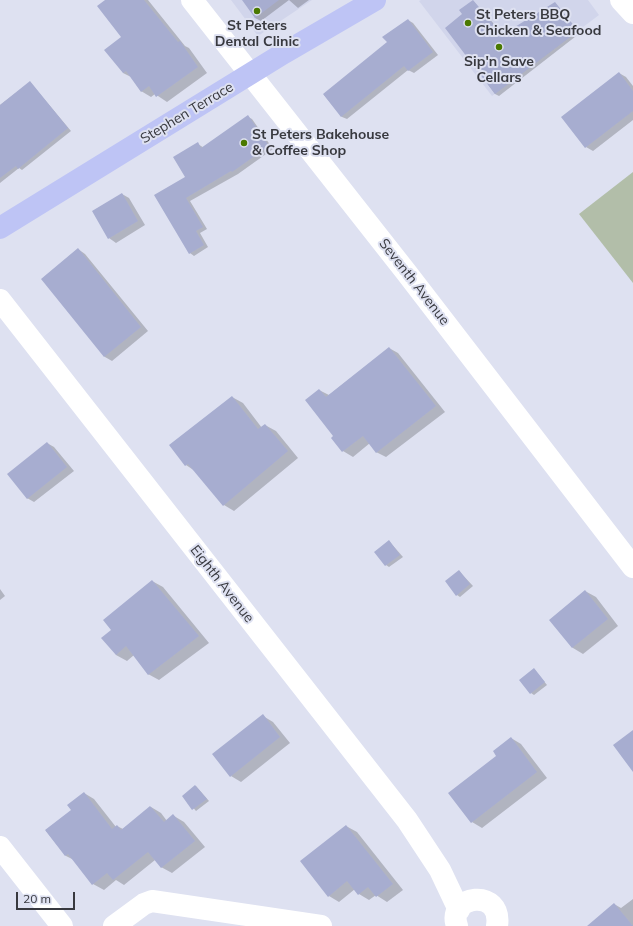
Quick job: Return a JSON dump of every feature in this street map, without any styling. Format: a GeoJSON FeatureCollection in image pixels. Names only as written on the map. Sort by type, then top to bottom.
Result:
{"type":"FeatureCollection","features":[{"type":"Feature","properties":{"kind":"main road","name":"Stephen Terrace"},"geometry":{"type":"LineString","coordinates":[[0,228],[375,0]]}},
{"type":"Feature","properties":{"kind":"street","name":"Seventh Avenue"},"geometry":{"type":"LineString","coordinates":[[192,0],[406,272],[633,567]]}},
{"type":"Feature","properties":{"kind":"street"},"geometry":{"type":"LineString","coordinates":[[621,0],[633,12]]}},
{"type":"Feature","properties":{"kind":"street"},"geometry":{"type":"LineString","coordinates":[[626,0],[633,12]]}},
{"type":"Feature","properties":{"kind":"street","name":"Eighth Avenue"},"geometry":{"type":"LineString","coordinates":[[0,300],[407,820],[440,870],[458,916]]}},
{"type":"Feature","properties":{"kind":"street"},"geometry":{"type":"LineString","coordinates":[[0,847],[62,926]]}},
{"type":"Feature","properties":{"kind":"street"},"geometry":{"type":"LineString","coordinates":[[458,916],[483,900],[492,905],[498,917],[497,926]]}},
{"type":"Feature","properties":{"kind":"street"},"geometry":{"type":"LineString","coordinates":[[114,926],[144,904],[161,902],[321,926]]}},
{"type":"Feature","properties":{"kind":"shaded area"},"geometry":{"type":"Polygon","coordinates":[[[231,0],[312,0],[258,36],[231,0]]]}},
{"type":"Feature","properties":{"kind":"shaded area"},"geometry":{"type":"Polygon","coordinates":[[[588,0],[599,15],[492,96],[419,1],[588,0]]]}},
{"type":"Feature","properties":{"kind":"green space"},"geometry":{"type":"Polygon","coordinates":[[[633,172],[633,283],[579,214],[633,172]]]}},
{"type":"Feature","properties":{"kind":"building"},"geometry":{"type":"Polygon","coordinates":[[[105,0],[144,0],[178,42],[180,41],[198,67],[156,97],[149,86],[141,92],[126,71],[123,73],[104,50],[121,37],[97,6],[105,0]]]}},
{"type":"Feature","properties":{"kind":"building","name":"St Peters Dental Clinic"},"geometry":{"type":"Polygon","coordinates":[[[242,0],[279,0],[255,18],[242,0]]]}},
{"type":"Feature","properties":{"kind":"building"},"geometry":{"type":"Polygon","coordinates":[[[473,0],[502,35],[555,2],[578,31],[495,94],[445,28],[462,14],[459,10],[473,0]]]}},
{"type":"Feature","properties":{"kind":"building"},"geometry":{"type":"Polygon","coordinates":[[[408,19],[433,52],[408,71],[404,66],[341,117],[323,94],[387,42],[382,37],[408,19]]]}},
{"type":"Feature","properties":{"kind":"building"},"geometry":{"type":"Polygon","coordinates":[[[619,72],[633,91],[633,111],[585,148],[561,117],[619,72]]]}},
{"type":"Feature","properties":{"kind":"building"},"geometry":{"type":"Polygon","coordinates":[[[30,81],[68,128],[18,169],[16,166],[0,178],[0,105],[30,81]]]}},
{"type":"Feature","properties":{"kind":"building"},"geometry":{"type":"Polygon","coordinates":[[[248,115],[269,146],[232,172],[231,171],[186,198],[203,227],[196,231],[204,245],[189,254],[154,195],[185,177],[173,157],[198,142],[201,148],[248,115]]]}},
{"type":"Feature","properties":{"kind":"building"},"geometry":{"type":"Polygon","coordinates":[[[122,193],[138,221],[108,239],[92,211],[122,193]]]}},
{"type":"Feature","properties":{"kind":"building"},"geometry":{"type":"Polygon","coordinates":[[[78,248],[141,327],[104,357],[41,279],[78,248]]]}},
{"type":"Feature","properties":{"kind":"building"},"geometry":{"type":"Polygon","coordinates":[[[389,347],[436,406],[376,453],[363,436],[342,452],[331,438],[333,436],[305,400],[319,389],[326,397],[389,347]]]}},
{"type":"Feature","properties":{"kind":"building"},"geometry":{"type":"Polygon","coordinates":[[[232,396],[258,429],[265,424],[288,451],[223,506],[188,464],[185,466],[169,445],[232,396]]]}},
{"type":"Feature","properties":{"kind":"building"},"geometry":{"type":"Polygon","coordinates":[[[47,442],[67,467],[27,499],[7,474],[47,442]]]}},
{"type":"Feature","properties":{"kind":"building"},"geometry":{"type":"Polygon","coordinates":[[[389,540],[400,555],[385,566],[374,552],[389,540]]]}},
{"type":"Feature","properties":{"kind":"building"},"geometry":{"type":"Polygon","coordinates":[[[459,570],[470,584],[456,596],[445,581],[459,570]]]}},
{"type":"Feature","properties":{"kind":"building"},"geometry":{"type":"Polygon","coordinates":[[[152,580],[199,636],[148,675],[126,646],[116,655],[101,638],[111,630],[103,620],[152,580]]]}},
{"type":"Feature","properties":{"kind":"building"},"geometry":{"type":"Polygon","coordinates":[[[585,590],[608,619],[572,648],[549,620],[585,590]]]}},
{"type":"Feature","properties":{"kind":"building"},"geometry":{"type":"Polygon","coordinates":[[[534,668],[545,682],[530,694],[519,680],[534,668]]]}},
{"type":"Feature","properties":{"kind":"building"},"geometry":{"type":"Polygon","coordinates":[[[263,714],[280,737],[230,777],[212,754],[263,714]]]}},
{"type":"Feature","properties":{"kind":"building"},"geometry":{"type":"Polygon","coordinates":[[[633,730],[633,772],[613,745],[633,730]]]}},
{"type":"Feature","properties":{"kind":"building"},"geometry":{"type":"Polygon","coordinates":[[[511,737],[537,772],[471,823],[448,793],[496,756],[493,751],[511,737]]]}},
{"type":"Feature","properties":{"kind":"building"},"geometry":{"type":"Polygon","coordinates":[[[195,785],[207,799],[192,810],[182,796],[195,785]]]}},
{"type":"Feature","properties":{"kind":"building"},"geometry":{"type":"Polygon","coordinates":[[[84,792],[112,829],[117,825],[121,830],[150,806],[164,822],[173,814],[195,841],[161,868],[148,852],[113,880],[107,873],[92,885],[68,854],[65,856],[45,830],[71,810],[67,805],[84,792]]]}},
{"type":"Feature","properties":{"kind":"building"},"geometry":{"type":"Polygon","coordinates":[[[346,825],[393,884],[376,897],[368,887],[358,895],[347,881],[328,897],[300,861],[346,825]]]}},
{"type":"Feature","properties":{"kind":"building"},"geometry":{"type":"Polygon","coordinates":[[[614,903],[633,926],[587,926],[614,903]]]}},
{"type":"Feature","properties":{"kind":"place","name":"St Peters Dental Clinic"},"geometry":{"type":"Point","coordinates":[257,11]}},
{"type":"Feature","properties":{"kind":"place","name":"St Peters BBQ Chicken & Seafood"},"geometry":{"type":"Point","coordinates":[468,23]}},
{"type":"Feature","properties":{"kind":"place","name":"Sip'n Save Cellars"},"geometry":{"type":"Point","coordinates":[499,47]}},
{"type":"Feature","properties":{"kind":"place","name":"St Peters Bakehouse & Coffee Shop"},"geometry":{"type":"Point","coordinates":[244,143]}}]}
